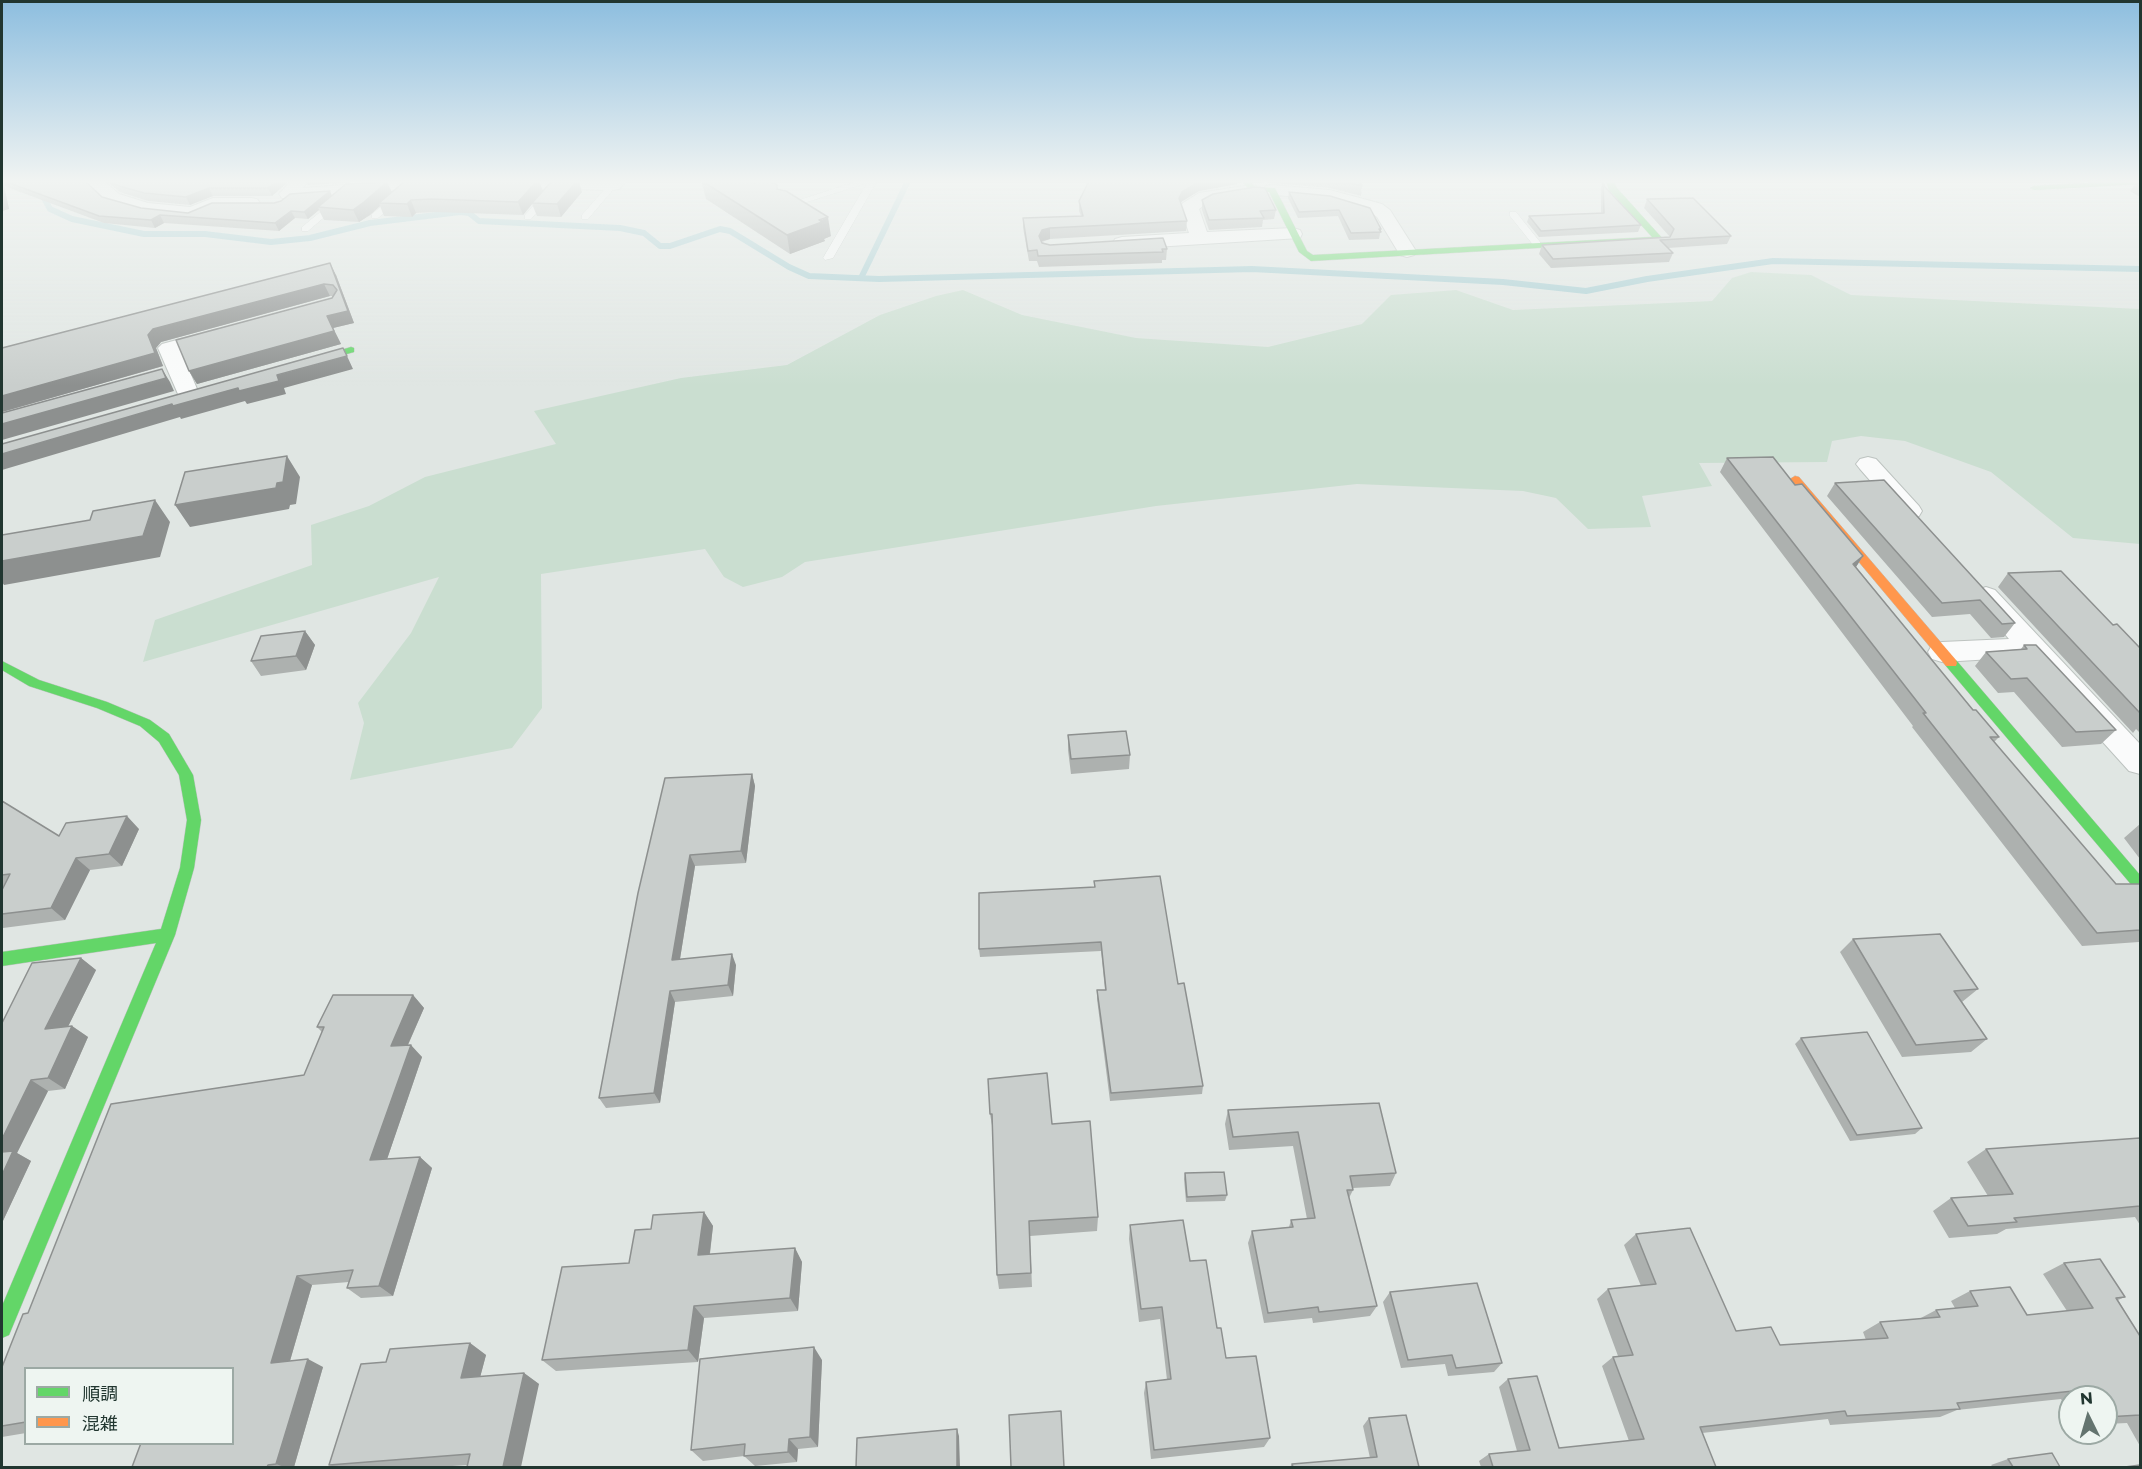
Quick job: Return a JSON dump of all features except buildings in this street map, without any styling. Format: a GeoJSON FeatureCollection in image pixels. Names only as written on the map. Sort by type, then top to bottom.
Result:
{"type":"FeatureCollection","features":[{"type":"Feature","properties":{"kind":"street"},"geometry":{"type":"LineString","coordinates":[[1302,250],[1311,258],[1434,250]]}},
{"type":"Feature","properties":{"kind":"street"},"geometry":{"type":"LineString","coordinates":[[190,396],[169,348],[239,329]]}},
{"type":"Feature","properties":{"kind":"street"},"geometry":{"type":"LineString","coordinates":[[293,366],[351,350]]}},
{"type":"Feature","properties":{"kind":"street"},"geometry":{"type":"LineString","coordinates":[[156,376],[178,370]]}},
{"type":"Feature","properties":{"kind":"street"},"geometry":{"type":"LineString","coordinates":[[1868,464],[1931,534]]}},
{"type":"Feature","properties":{"kind":"street"},"geometry":{"type":"LineString","coordinates":[[1795,479],[2140,885]]}},
{"type":"Feature","properties":{"kind":"street"},"geometry":{"type":"LineString","coordinates":[[1970,577],[2140,763]]}},
{"type":"Feature","properties":{"kind":"street"},"geometry":{"type":"LineString","coordinates":[[1942,652],[2032,647]]}},
{"type":"Feature","properties":{"kind":"street"},"geometry":{"type":"LineString","coordinates":[[2,665],[34,683],[102,705],[145,723],[164,738],[186,775],[194,820],[187,868],[167,935],[2,1328]]}},
{"type":"Feature","properties":{"kind":"street"},"geometry":{"type":"LineString","coordinates":[[20,966],[167,935]]}},
{"type":"Feature","properties":{"kind":"lane"},"geometry":{"type":"LineString","coordinates":[[828,258],[833,250]]}},
{"type":"Feature","properties":{"kind":"green space"},"geometry":{"type":"Polygon","coordinates":[[[1751,272],[1811,275],[1851,295],[2140,309],[2140,544],[2073,538],[1991,472],[1905,441],[1861,436],[1832,441],[1827,462],[1699,463],[1712,486],[1642,496],[1651,527],[1588,529],[1556,498],[1523,491],[1357,484],[1156,506],[805,562],[782,577],[743,587],[724,577],[705,549],[541,574],[542,708],[512,748],[350,780],[364,723],[358,703],[411,633],[439,577],[143,662],[155,620],[312,565],[311,525],[369,506],[425,477],[556,444],[534,411],[681,378],[787,365],[880,315],[936,296],[963,290],[1022,315],[1136,338],[1268,347],[1362,324],[1391,295],[1456,290],[1513,310],[1712,301],[1732,278],[1751,272]]]}},
{"type":"Feature","properties":{"kind":"waterway"},"geometry":{"type":"LineString","coordinates":[[760,250],[809,276],[879,279],[1252,269],[1503,282],[1586,291],[1647,279],[1773,261],[2140,269]]}},
{"type":"Feature","properties":{"kind":"waterway"},"geometry":{"type":"LineString","coordinates":[[861,278],[875,250]]}},
{"type":"Feature","properties":{"kind":"traffic: fast"},"geometry":{"type":"LineString","coordinates":[[1302,250],[1311,258],[1466,250]]}},
{"type":"Feature","properties":{"kind":"traffic: fast"},"geometry":{"type":"LineString","coordinates":[[303,363],[351,350]]}},
{"type":"Feature","properties":{"kind":"traffic: fast"},"geometry":{"type":"LineString","coordinates":[[1951,663],[2140,885]]}},
{"type":"Feature","properties":{"kind":"traffic: fast"},"geometry":{"type":"LineString","coordinates":[[2,665],[34,683],[102,705],[145,723],[164,738],[186,775],[194,820],[187,868],[167,935],[2,1328]]}},
{"type":"Feature","properties":{"kind":"traffic: fast"},"geometry":{"type":"LineString","coordinates":[[2,959],[167,935]]}},
{"type":"Feature","properties":{"kind":"traffic: slow"},"geometry":{"type":"LineString","coordinates":[[1795,479],[1951,663]]}}]}
